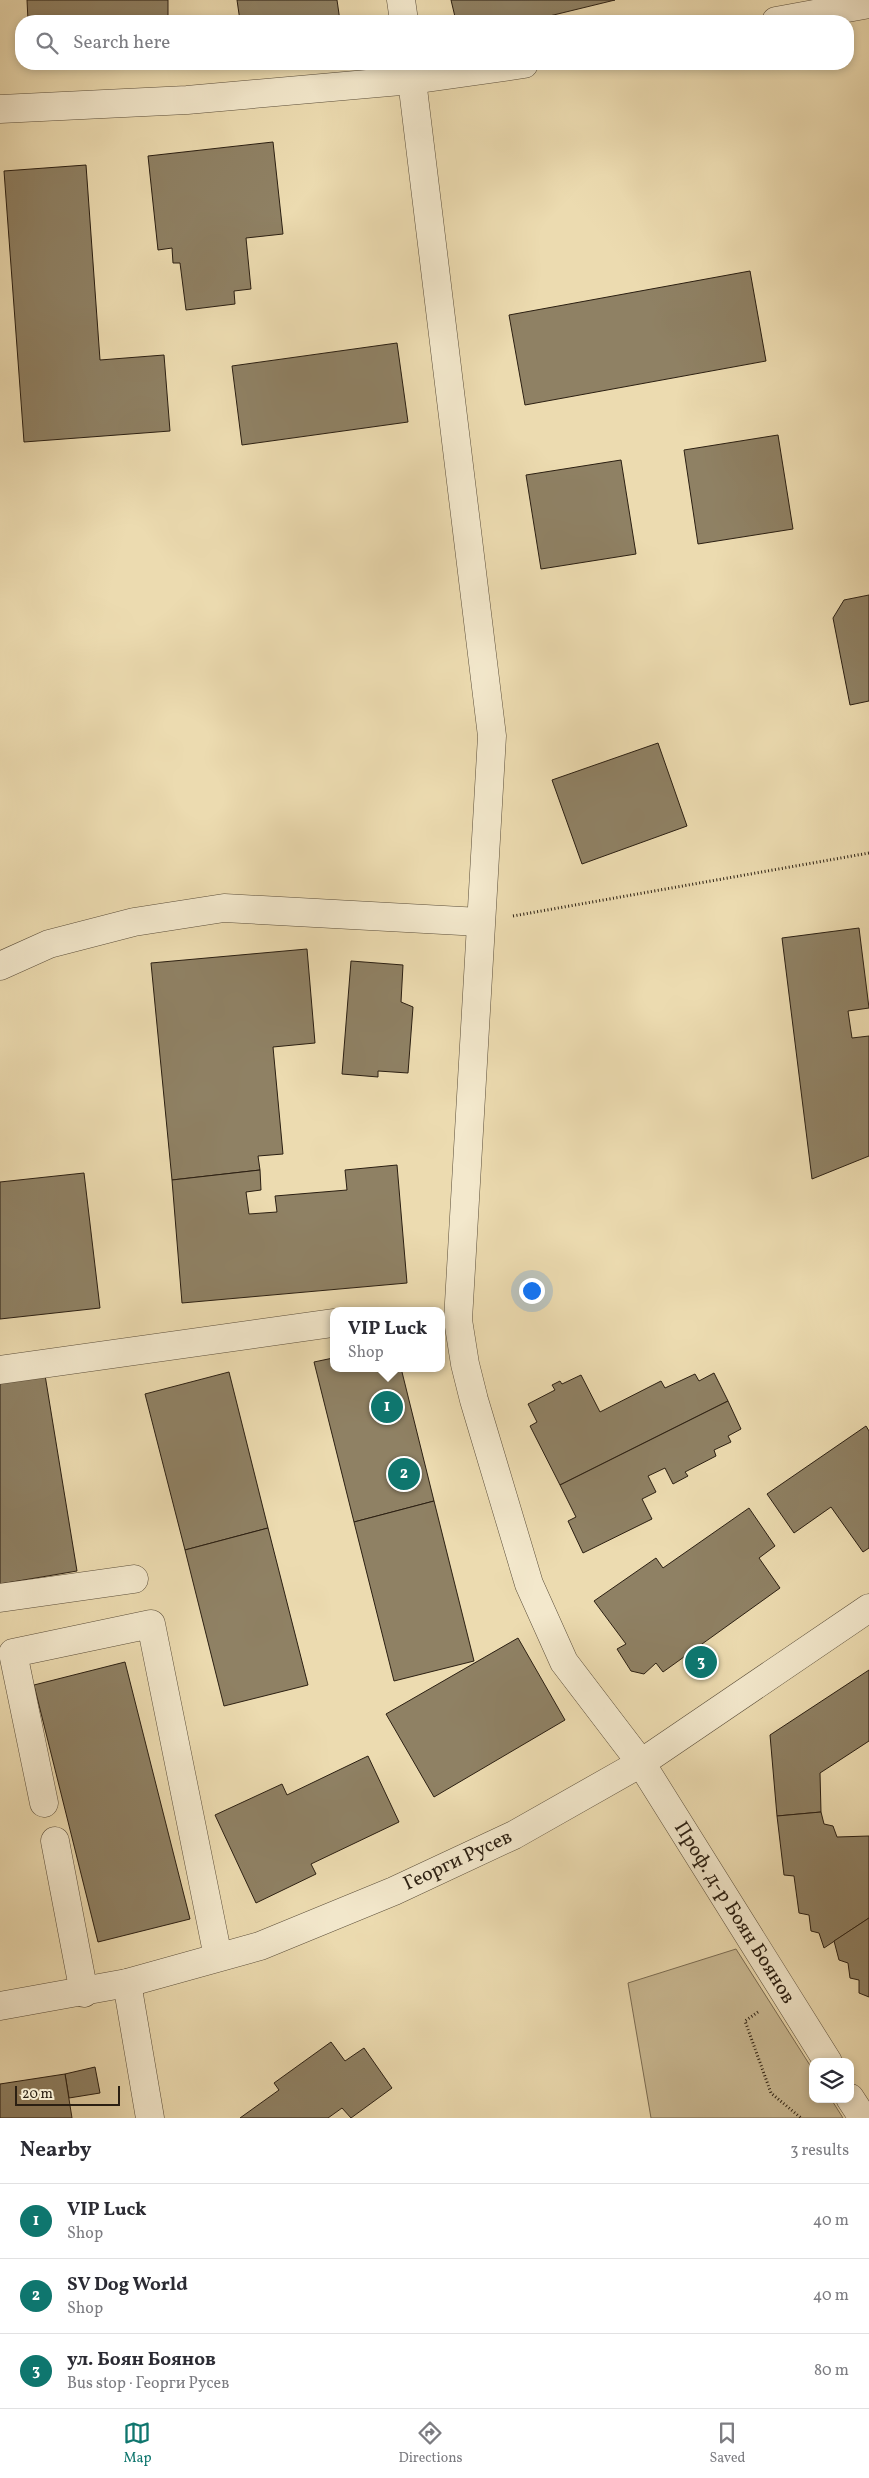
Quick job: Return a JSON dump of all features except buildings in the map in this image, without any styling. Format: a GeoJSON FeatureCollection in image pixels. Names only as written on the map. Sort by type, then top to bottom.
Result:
{"type":"FeatureCollection","features":[{"type":"Feature","properties":{"kind":"street"},"geometry":{"type":"LineString","coordinates":[[401,0],[403,15]]}},
{"type":"Feature","properties":{"kind":"street"},"geometry":{"type":"LineString","coordinates":[[809,15],[869,4]]}},
{"type":"Feature","properties":{"kind":"street"},"geometry":{"type":"LineString","coordinates":[[0,109],[187,100],[439,70]]}},
{"type":"Feature","properties":{"kind":"street","name":"Проф. д-р Боян Боянов"},"geometry":{"type":"LineString","coordinates":[[411,72],[492,736],[480,922],[449,1317],[465,1364],[474,1400],[535,1600],[564,1662],[641,1763],[825,2058]]}},
{"type":"Feature","properties":{"kind":"street"},"geometry":{"type":"LineString","coordinates":[[0,966],[49,944],[134,922],[224,908],[480,922]]}},
{"type":"Feature","properties":{"kind":"street"},"geometry":{"type":"LineString","coordinates":[[0,1370],[330,1323]]}},
{"type":"Feature","properties":{"kind":"street"},"geometry":{"type":"LineString","coordinates":[[0,1598],[134,1579]]}},
{"type":"Feature","properties":{"kind":"street","name":"Георги Русев"},"geometry":{"type":"LineString","coordinates":[[0,2006],[127,1984],[260,1946],[394,1891],[514,1836],[641,1763],[869,1608]]}},
{"type":"Feature","properties":{"kind":"street"},"geometry":{"type":"LineString","coordinates":[[44,1803],[13,1654],[151,1624],[218,1957]]}},
{"type":"Feature","properties":{"kind":"street"},"geometry":{"type":"LineString","coordinates":[[55,1842],[84,1992]]}},
{"type":"Feature","properties":{"kind":"street"},"geometry":{"type":"LineString","coordinates":[[127,1984],[150,2118]]}},
{"type":"Feature","properties":{"kind":"street"},"geometry":{"type":"LineString","coordinates":[[853,2103],[863,2118]]}},
{"type":"Feature","properties":{"kind":"path"},"geometry":{"type":"LineString","coordinates":[[480,922],[869,853]]}},
{"type":"Feature","properties":{"kind":"path"},"geometry":{"type":"LineString","coordinates":[[785,1994],[745,2021],[771,2093],[801,2118]]}},
{"type":"Feature","properties":{"kind":"shaded area"},"geometry":{"type":"Polygon","coordinates":[[[736,1949],[809,2064],[809,2103],[834,2103],[843,2118],[651,2118],[628,1983],[736,1949]]]}},
{"type":"Feature","properties":{"kind":"place","name":"VIP Luck"},"geometry":{"type":"Point","coordinates":[387,1407]}},
{"type":"Feature","properties":{"kind":"place","name":"SV Dog World"},"geometry":{"type":"Point","coordinates":[404,1474]}},
{"type":"Feature","properties":{"kind":"place","name":"ул. Боян Боянов"},"geometry":{"type":"Point","coordinates":[701,1662]}}]}
